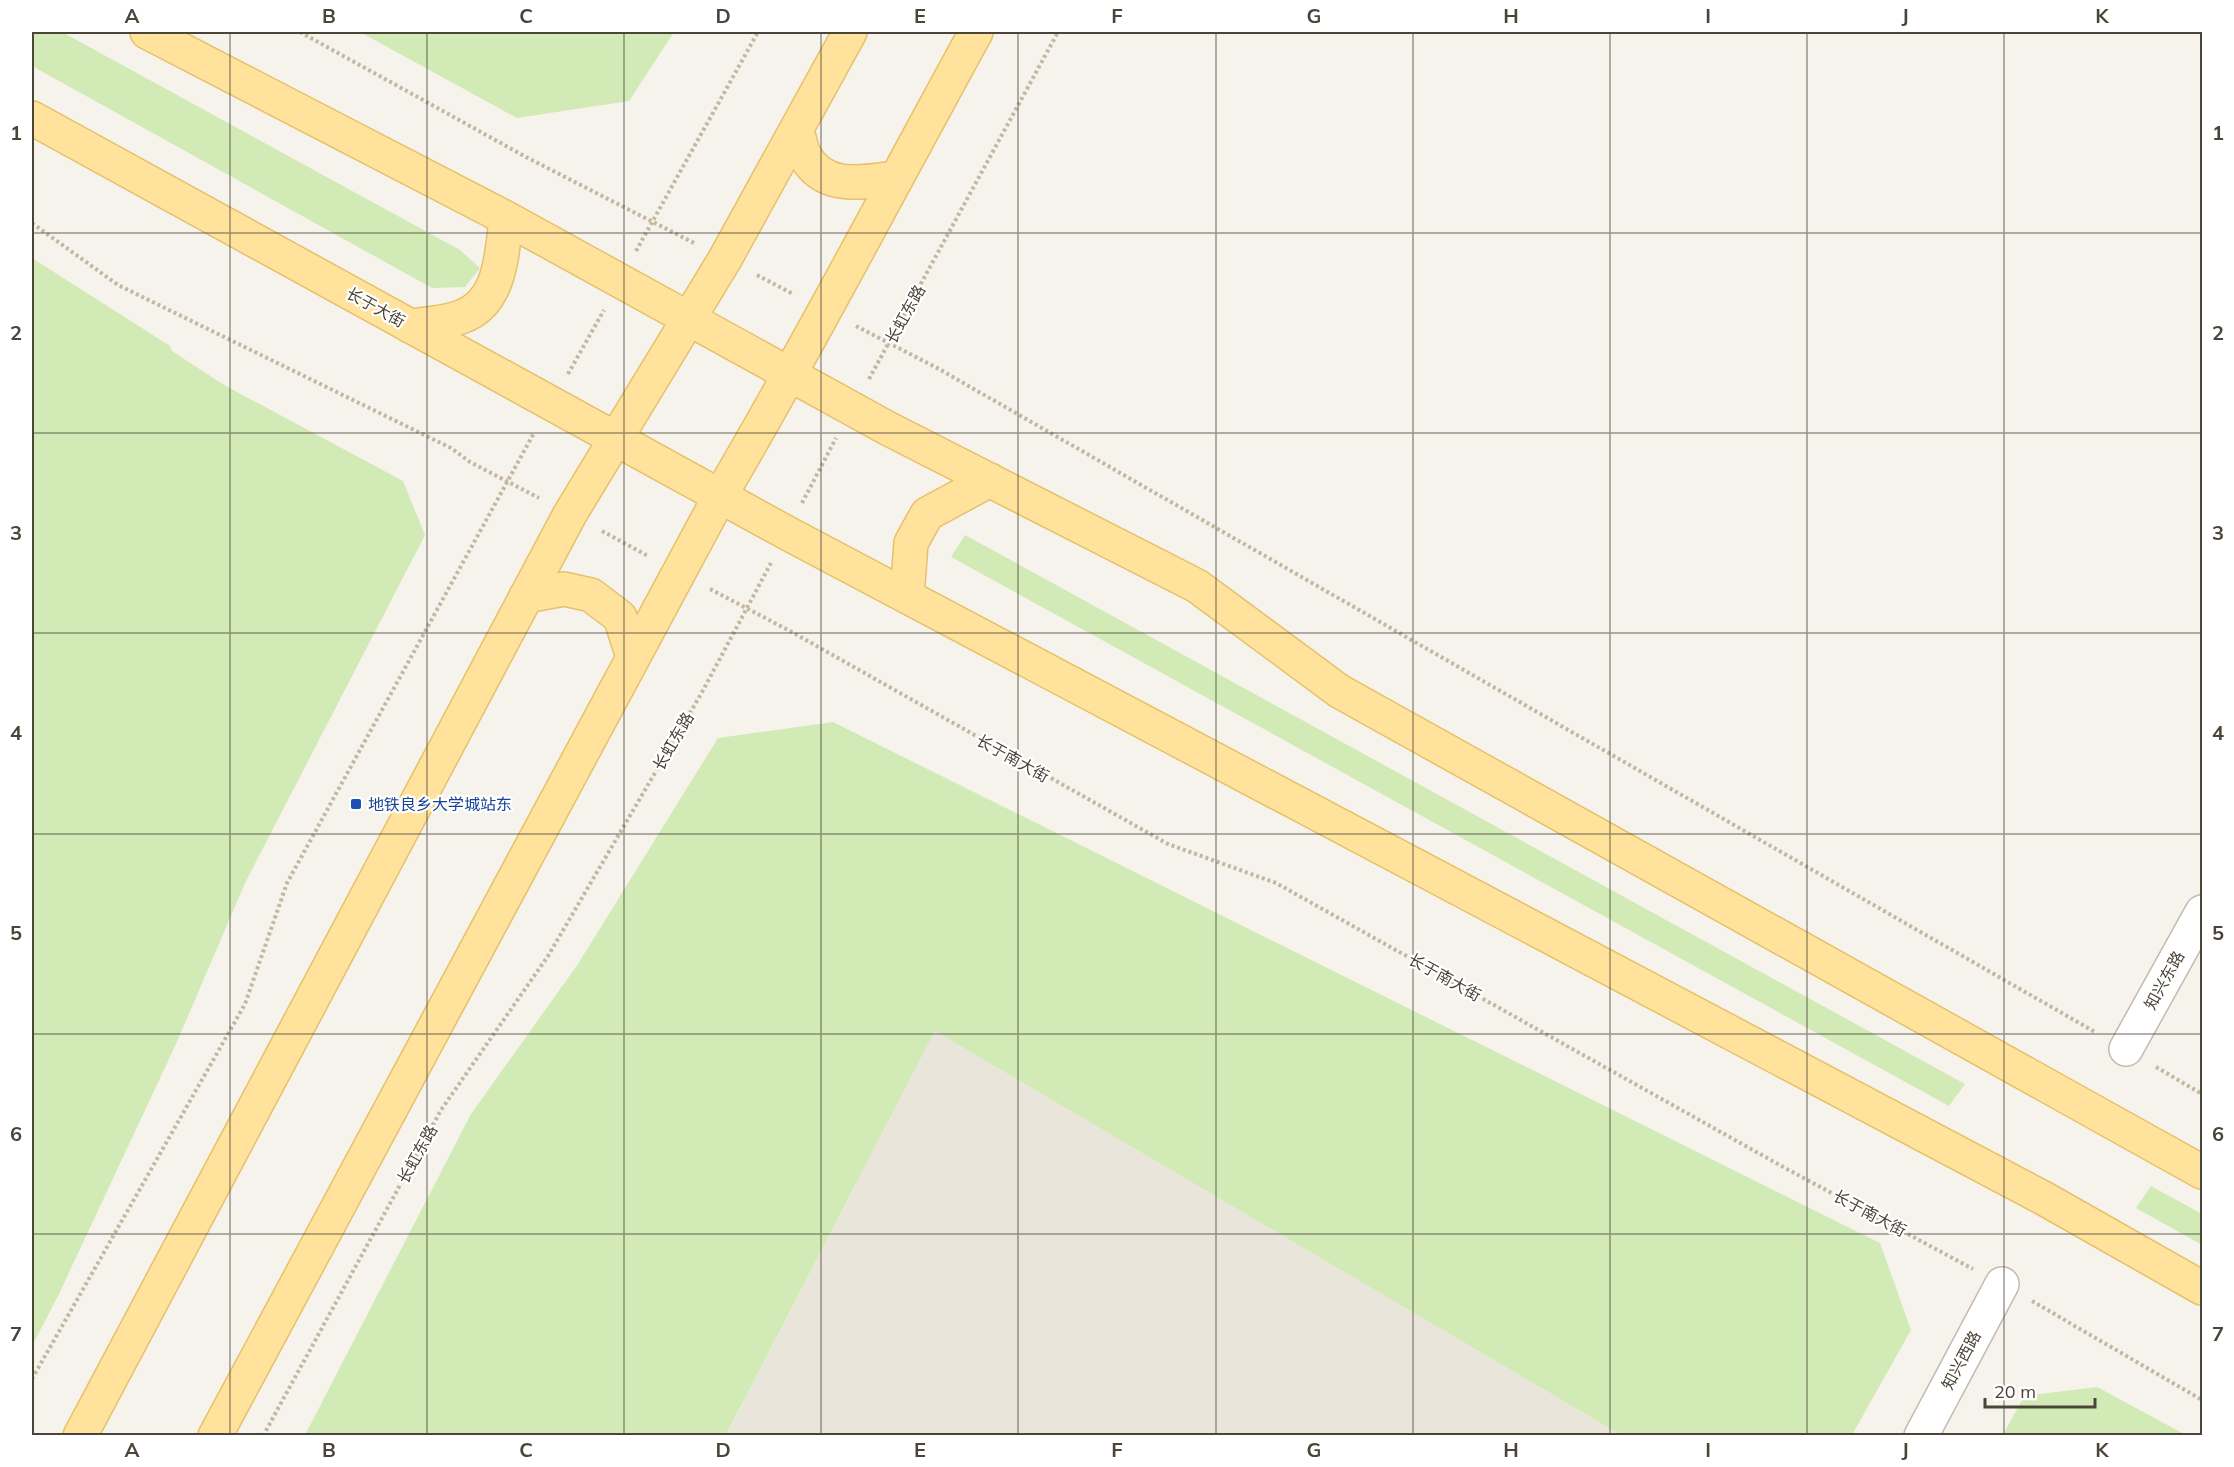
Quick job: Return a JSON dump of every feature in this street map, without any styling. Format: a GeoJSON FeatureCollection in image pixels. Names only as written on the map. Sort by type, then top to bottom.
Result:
{"type":"FeatureCollection","features":[{"type":"Feature","properties":{"kind":"main road"},"geometry":{"type":"LineString","coordinates":[[147,32],[506,218],[851,409],[1197,586],[1339,691],[2202,1172]]}},
{"type":"Feature","properties":{"kind":"main road"},"geometry":{"type":"LineString","coordinates":[[80,1436],[570,514],[725,259],[850,32]]}},
{"type":"Feature","properties":{"kind":"main road"},"geometry":{"type":"LineString","coordinates":[[215,1436],[720,496],[790,375],[823,309],[976,32]]}},
{"type":"Feature","properties":{"kind":"main road","name":"长于大街"},"geometry":{"type":"LineString","coordinates":[[32,118],[720,496]]}},
{"type":"Feature","properties":{"kind":"main road"},"geometry":{"type":"LineString","coordinates":[[797,129],[805,156],[824,177],[848,183],[895,178]]}},
{"type":"Feature","properties":{"kind":"main road"},"geometry":{"type":"LineString","coordinates":[[410,327],[462,317],[488,297],[500,268],[506,218]]}},
{"type":"Feature","properties":{"kind":"main road"},"geometry":{"type":"LineString","coordinates":[[907,596],[911,543],[927,514],[990,480]]}},
{"type":"Feature","properties":{"kind":"main road"},"geometry":{"type":"LineString","coordinates":[[720,496],[2045,1199],[2202,1288]]}},
{"type":"Feature","properties":{"kind":"main road"},"geometry":{"type":"LineString","coordinates":[[526,596],[564,589],[591,595],[620,617],[633,657]]}},
{"type":"Feature","properties":{"kind":"street","name":"知兴东路"},"geometry":{"type":"LineString","coordinates":[[2126,1049],[2202,912]]}},
{"type":"Feature","properties":{"kind":"street","name":"知兴西路"},"geometry":{"type":"LineString","coordinates":[[1921,1436],[2002,1284]]}},
{"type":"Feature","properties":{"kind":"path"},"geometry":{"type":"LineString","coordinates":[[300,32],[526,157],[939,369],[2202,1094]]}},
{"type":"Feature","properties":{"kind":"path"},"geometry":{"type":"LineString","coordinates":[[32,1379],[245,1004],[287,883],[758,32]]}},
{"type":"Feature","properties":{"kind":"path","name":"长虹东路"},"geometry":{"type":"LineString","coordinates":[[263,1436],[441,1110],[548,956],[701,694],[851,409],[890,343],[1058,32]]}},
{"type":"Feature","properties":{"kind":"path"},"geometry":{"type":"LineString","coordinates":[[32,223],[118,285],[451,448],[507,482],[679,572]]}},
{"type":"Feature","properties":{"kind":"path","name":"长于南大街"},"geometry":{"type":"LineString","coordinates":[[679,572],[1168,844],[1276,883],[1774,1162],[2002,1284],[2202,1400]]}},
{"type":"Feature","properties":{"kind":"shaded area"},"geometry":{"type":"Polygon","coordinates":[[[935,1031],[1621,1435],[726,1436],[935,1031]]]}},
{"type":"Feature","properties":{"kind":"green space"},"geometry":{"type":"Polygon","coordinates":[[[32,32],[62,32],[460,250],[480,268],[465,287],[432,288],[32,66],[32,32]]]}},
{"type":"Feature","properties":{"kind":"green space"},"geometry":{"type":"Polygon","coordinates":[[[360,32],[674,32],[629,101],[517,118],[360,32]]]}},
{"type":"Feature","properties":{"kind":"green space"},"geometry":{"type":"Polygon","coordinates":[[[32,258],[170,346],[172,351],[224,385],[403,481],[425,535],[245,883],[176,1044],[58,1296],[32,1346],[32,258]]]}},
{"type":"Feature","properties":{"kind":"green space"},"geometry":{"type":"Polygon","coordinates":[[[965,535],[1965,1084],[1949,1106],[951,557],[965,535]]]}},
{"type":"Feature","properties":{"kind":"green space"},"geometry":{"type":"Polygon","coordinates":[[[833,722],[1880,1243],[1911,1330],[1852,1435],[1621,1435],[935,1031],[726,1435],[305,1435],[471,1114],[578,964],[718,738],[833,722]]]}},
{"type":"Feature","properties":{"kind":"green space"},"geometry":{"type":"Polygon","coordinates":[[[2151,1186],[2202,1214],[2202,1245],[2136,1208],[2151,1186]]]}},
{"type":"Feature","properties":{"kind":"green space"},"geometry":{"type":"Polygon","coordinates":[[[2097,1387],[2186,1435],[2003,1435],[2024,1396],[2097,1387]]]}},
{"type":"Feature","properties":{"kind":"place","name":"地铁良乡大学城站东"},"geometry":{"type":"Point","coordinates":[356,804]}}]}
